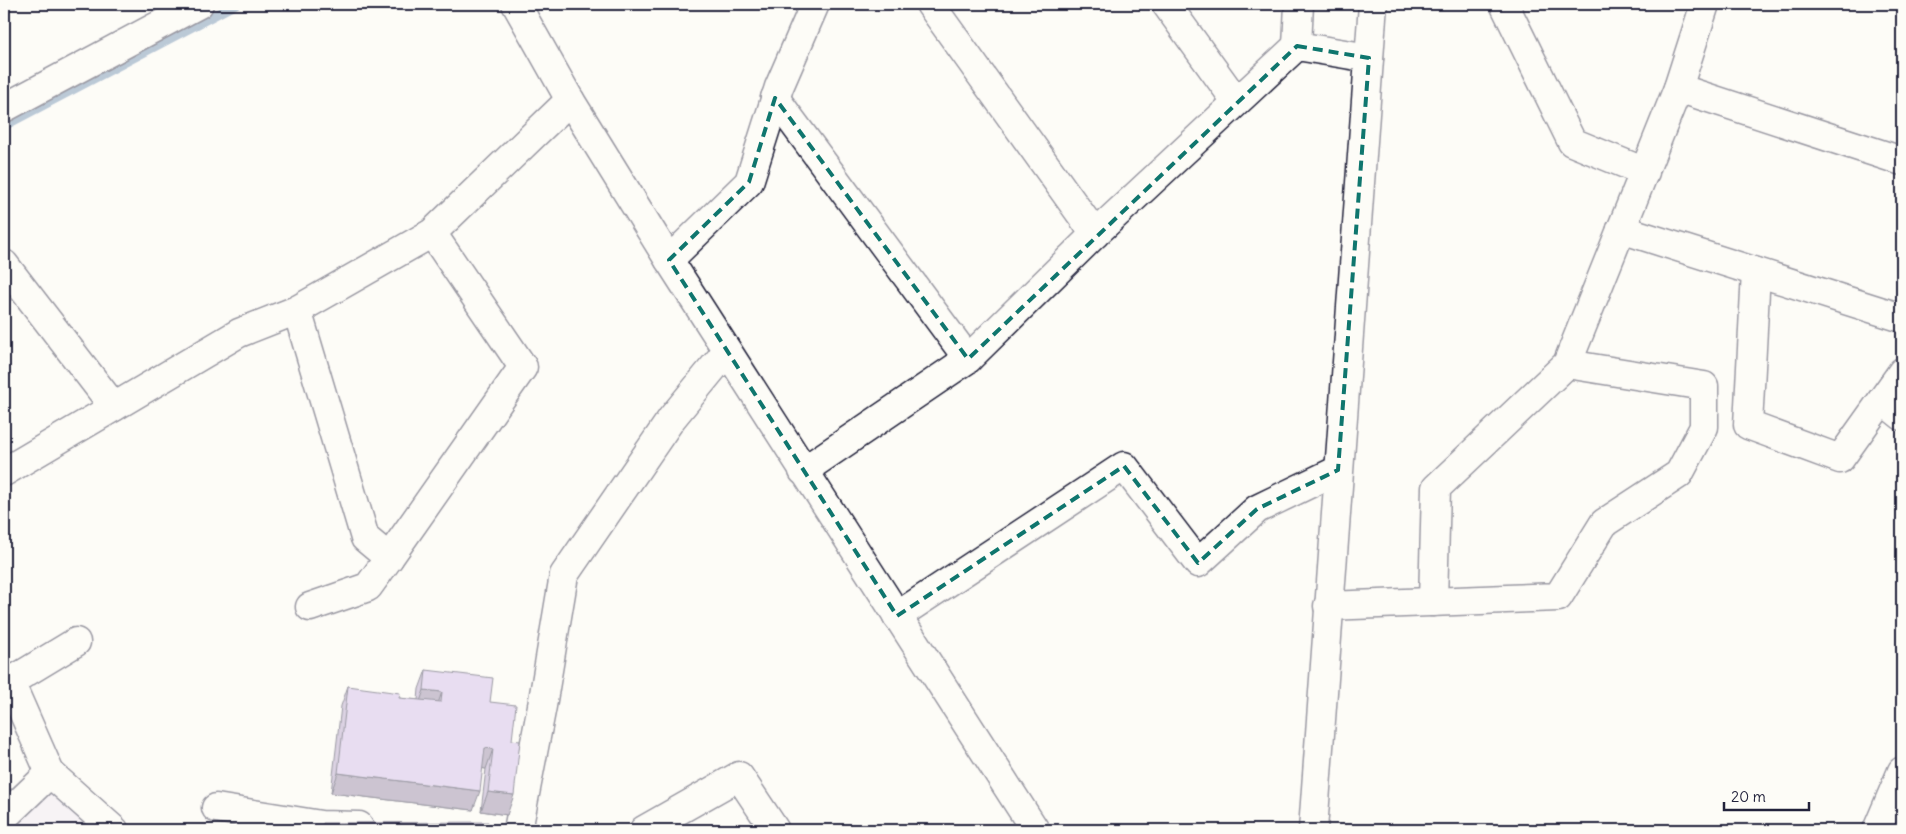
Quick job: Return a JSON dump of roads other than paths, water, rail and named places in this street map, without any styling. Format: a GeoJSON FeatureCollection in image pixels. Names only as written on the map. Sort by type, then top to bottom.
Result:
{"type":"FeatureCollection","features":[{"type":"Feature","properties":{"kind":"street"},"geometry":{"type":"LineString","coordinates":[[4,108],[199,4]]}},
{"type":"Feature","properties":{"kind":"street"},"geometry":{"type":"LineString","coordinates":[[516,4],[570,100],[669,260],[1034,830]]}},
{"type":"Feature","properties":{"kind":"street"},"geometry":{"type":"LineString","coordinates":[[669,260],[749,182],[778,87],[816,4]]}},
{"type":"Feature","properties":{"kind":"street"},"geometry":{"type":"LineString","coordinates":[[930,4],[1095,234]]}},
{"type":"Feature","properties":{"kind":"street"},"geometry":{"type":"LineString","coordinates":[[1166,4],[1236,101]]}},
{"type":"Feature","properties":{"kind":"street"},"geometry":{"type":"LineString","coordinates":[[804,471],[968,359],[1095,234],[1297,46],[1300,4]]}},
{"type":"Feature","properties":{"kind":"street"},"geometry":{"type":"LineString","coordinates":[[1313,830],[1373,4]]}},
{"type":"Feature","properties":{"kind":"street"},"geometry":{"type":"LineString","coordinates":[[1504,4],[1572,142],[1645,172]]}},
{"type":"Feature","properties":{"kind":"street"},"geometry":{"type":"LineString","coordinates":[[1433,602],[1436,488],[1567,364],[1678,88],[1706,4]]}},
{"type":"Feature","properties":{"kind":"street"},"geometry":{"type":"LineString","coordinates":[[1297,46],[1369,58]]}},
{"type":"Feature","properties":{"kind":"street"},"geometry":{"type":"LineString","coordinates":[[1678,88],[1902,161]]}},
{"type":"Feature","properties":{"kind":"street"},"geometry":{"type":"LineString","coordinates":[[775,98],[968,359]]}},
{"type":"Feature","properties":{"kind":"street"},"geometry":{"type":"LineString","coordinates":[[4,472],[239,333],[297,310],[432,232],[570,100]]}},
{"type":"Feature","properties":{"kind":"street"},"geometry":{"type":"LineString","coordinates":[[1621,229],[1902,318]]}},
{"type":"Feature","properties":{"kind":"street"},"geometry":{"type":"LineString","coordinates":[[310,607],[368,587],[523,368],[432,232]]}},
{"type":"Feature","properties":{"kind":"street"},"geometry":{"type":"LineString","coordinates":[[4,264],[114,407]]}},
{"type":"Feature","properties":{"kind":"street"},"geometry":{"type":"LineString","coordinates":[[1756,272],[1748,425],[1840,459],[1892,408],[1902,372]]}},
{"type":"Feature","properties":{"kind":"street"},"geometry":{"type":"LineString","coordinates":[[297,310],[365,538],[389,558]]}},
{"type":"Feature","properties":{"kind":"street"},"geometry":{"type":"LineString","coordinates":[[518,830],[542,706],[564,575],[672,418],[727,351]]}},
{"type":"Feature","properties":{"kind":"street"},"geometry":{"type":"LineString","coordinates":[[1328,606],[1558,597],[1604,523],[1679,474],[1704,427],[1704,386],[1567,364]]}},
{"type":"Feature","properties":{"kind":"street"},"geometry":{"type":"LineString","coordinates":[[897,616],[1124,466],[1198,563],[1256,509],[1338,470]]}},
{"type":"Feature","properties":{"kind":"street"},"geometry":{"type":"LineString","coordinates":[[76,642],[10,682],[50,773],[114,830]]}},
{"type":"Feature","properties":{"kind":"street"},"geometry":{"type":"LineString","coordinates":[[1877,830],[1902,771]]}},
{"type":"Feature","properties":{"kind":"street"},"geometry":{"type":"LineString","coordinates":[[4,817],[50,773]]}},
{"type":"Feature","properties":{"kind":"street"},"geometry":{"type":"LineString","coordinates":[[644,830],[739,776],[775,830]]}},
{"type":"Feature","properties":{"kind":"street"},"geometry":{"type":"LineString","coordinates":[[216,808],[322,825],[381,827]]}},
{"type":"Feature","properties":{"kind":"waterway"},"geometry":{"type":"LineString","coordinates":[[4,126],[236,4]]}}]}
